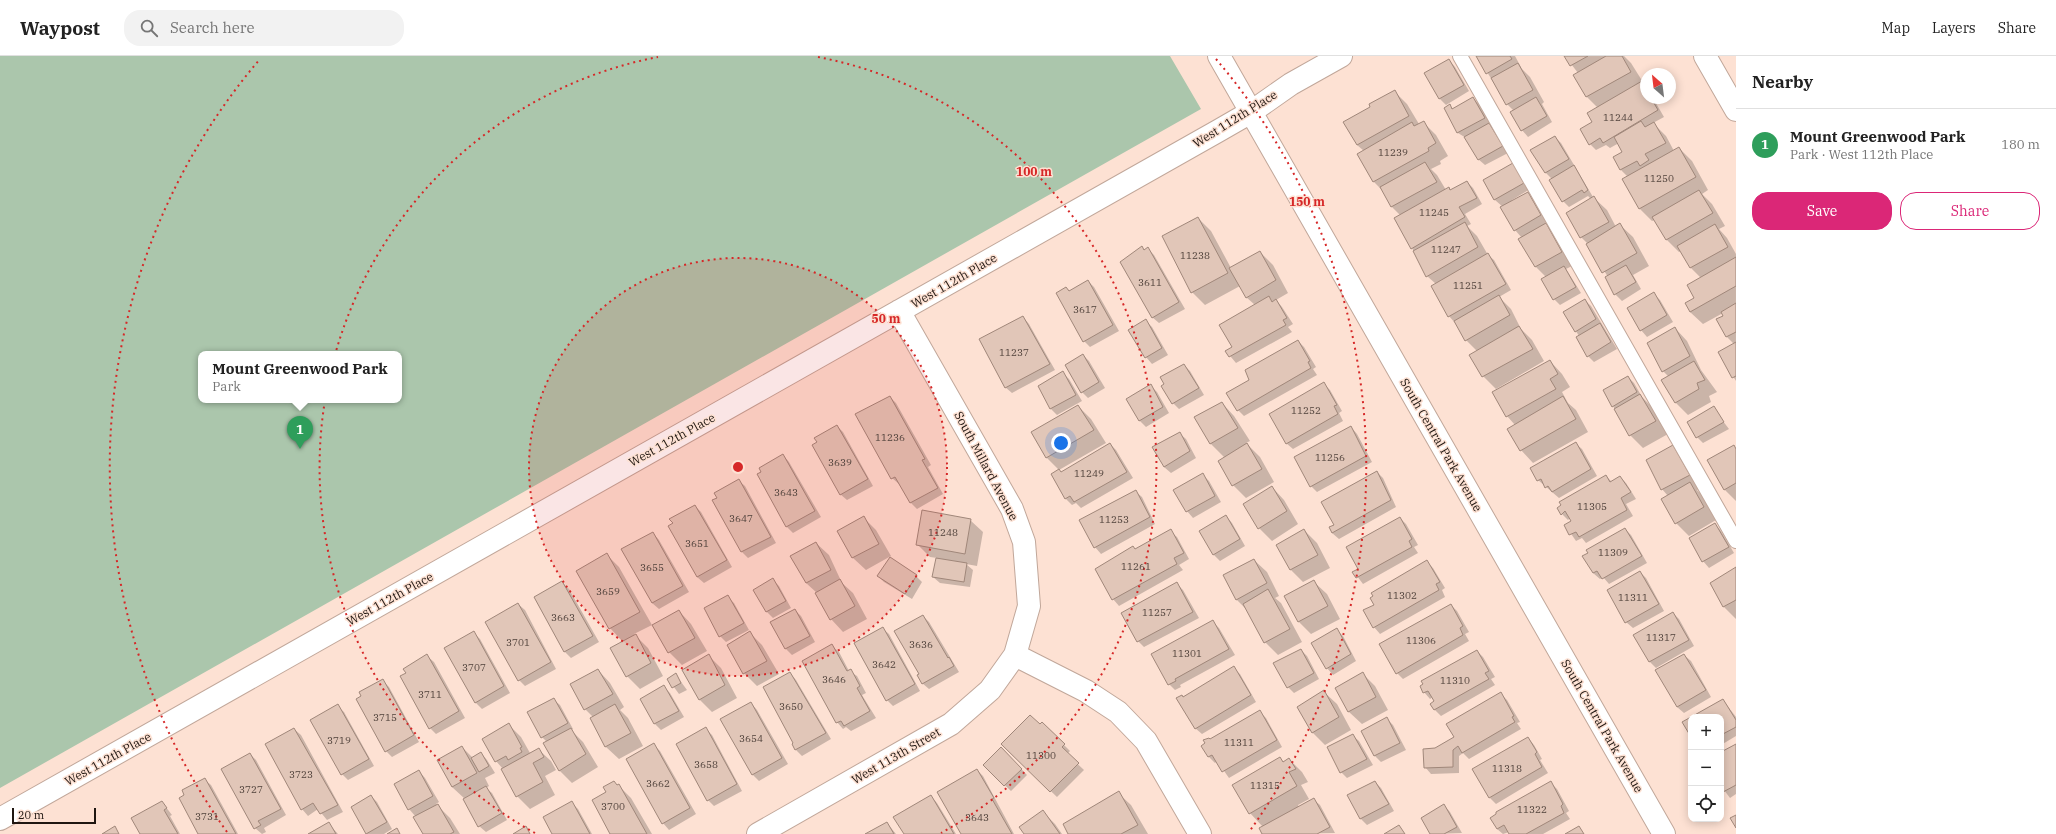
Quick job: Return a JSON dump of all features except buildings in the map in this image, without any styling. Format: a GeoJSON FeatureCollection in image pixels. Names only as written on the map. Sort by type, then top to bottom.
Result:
{"type":"FeatureCollection","features":[{"type":"Feature","properties":{"kind":"street","name":"South Central Park Avenue"},"geometry":{"type":"LineString","coordinates":[[1219,56],[1664,834]]}},
{"type":"Feature","properties":{"kind":"street","name":"West 112th Place"},"geometry":{"type":"LineString","coordinates":[[0,819],[1251,112],[1291,84],[1341,56]]}},
{"type":"Feature","properties":{"kind":"street"},"geometry":{"type":"LineString","coordinates":[[1705,56],[1736,110]]}},
{"type":"Feature","properties":{"kind":"street","name":"South Millard Avenue"},"geometry":{"type":"LineString","coordinates":[[899,312],[1012,509],[1024,542],[1029,606],[1015,655]]}},
{"type":"Feature","properties":{"kind":"street"},"geometry":{"type":"LineString","coordinates":[[1015,655],[1086,691],[1118,712],[1146,741],[1200,834]]}},
{"type":"Feature","properties":{"kind":"street","name":"West 113th Street"},"geometry":{"type":"LineString","coordinates":[[758,834],[952,724],[990,690],[1015,655]]}},
{"type":"Feature","properties":{"kind":"lane"},"geometry":{"type":"LineString","coordinates":[[1460,56],[1736,541]]}},
{"type":"Feature","properties":{"kind":"green space"},"geometry":{"type":"Polygon","coordinates":[[[0,56],[1170,56],[1201,109],[0,788],[0,56]]]}},
{"type":"Feature","properties":{"kind":"place","name":"Mount Greenwood Park"},"geometry":{"type":"Point","coordinates":[300,449]}}]}
